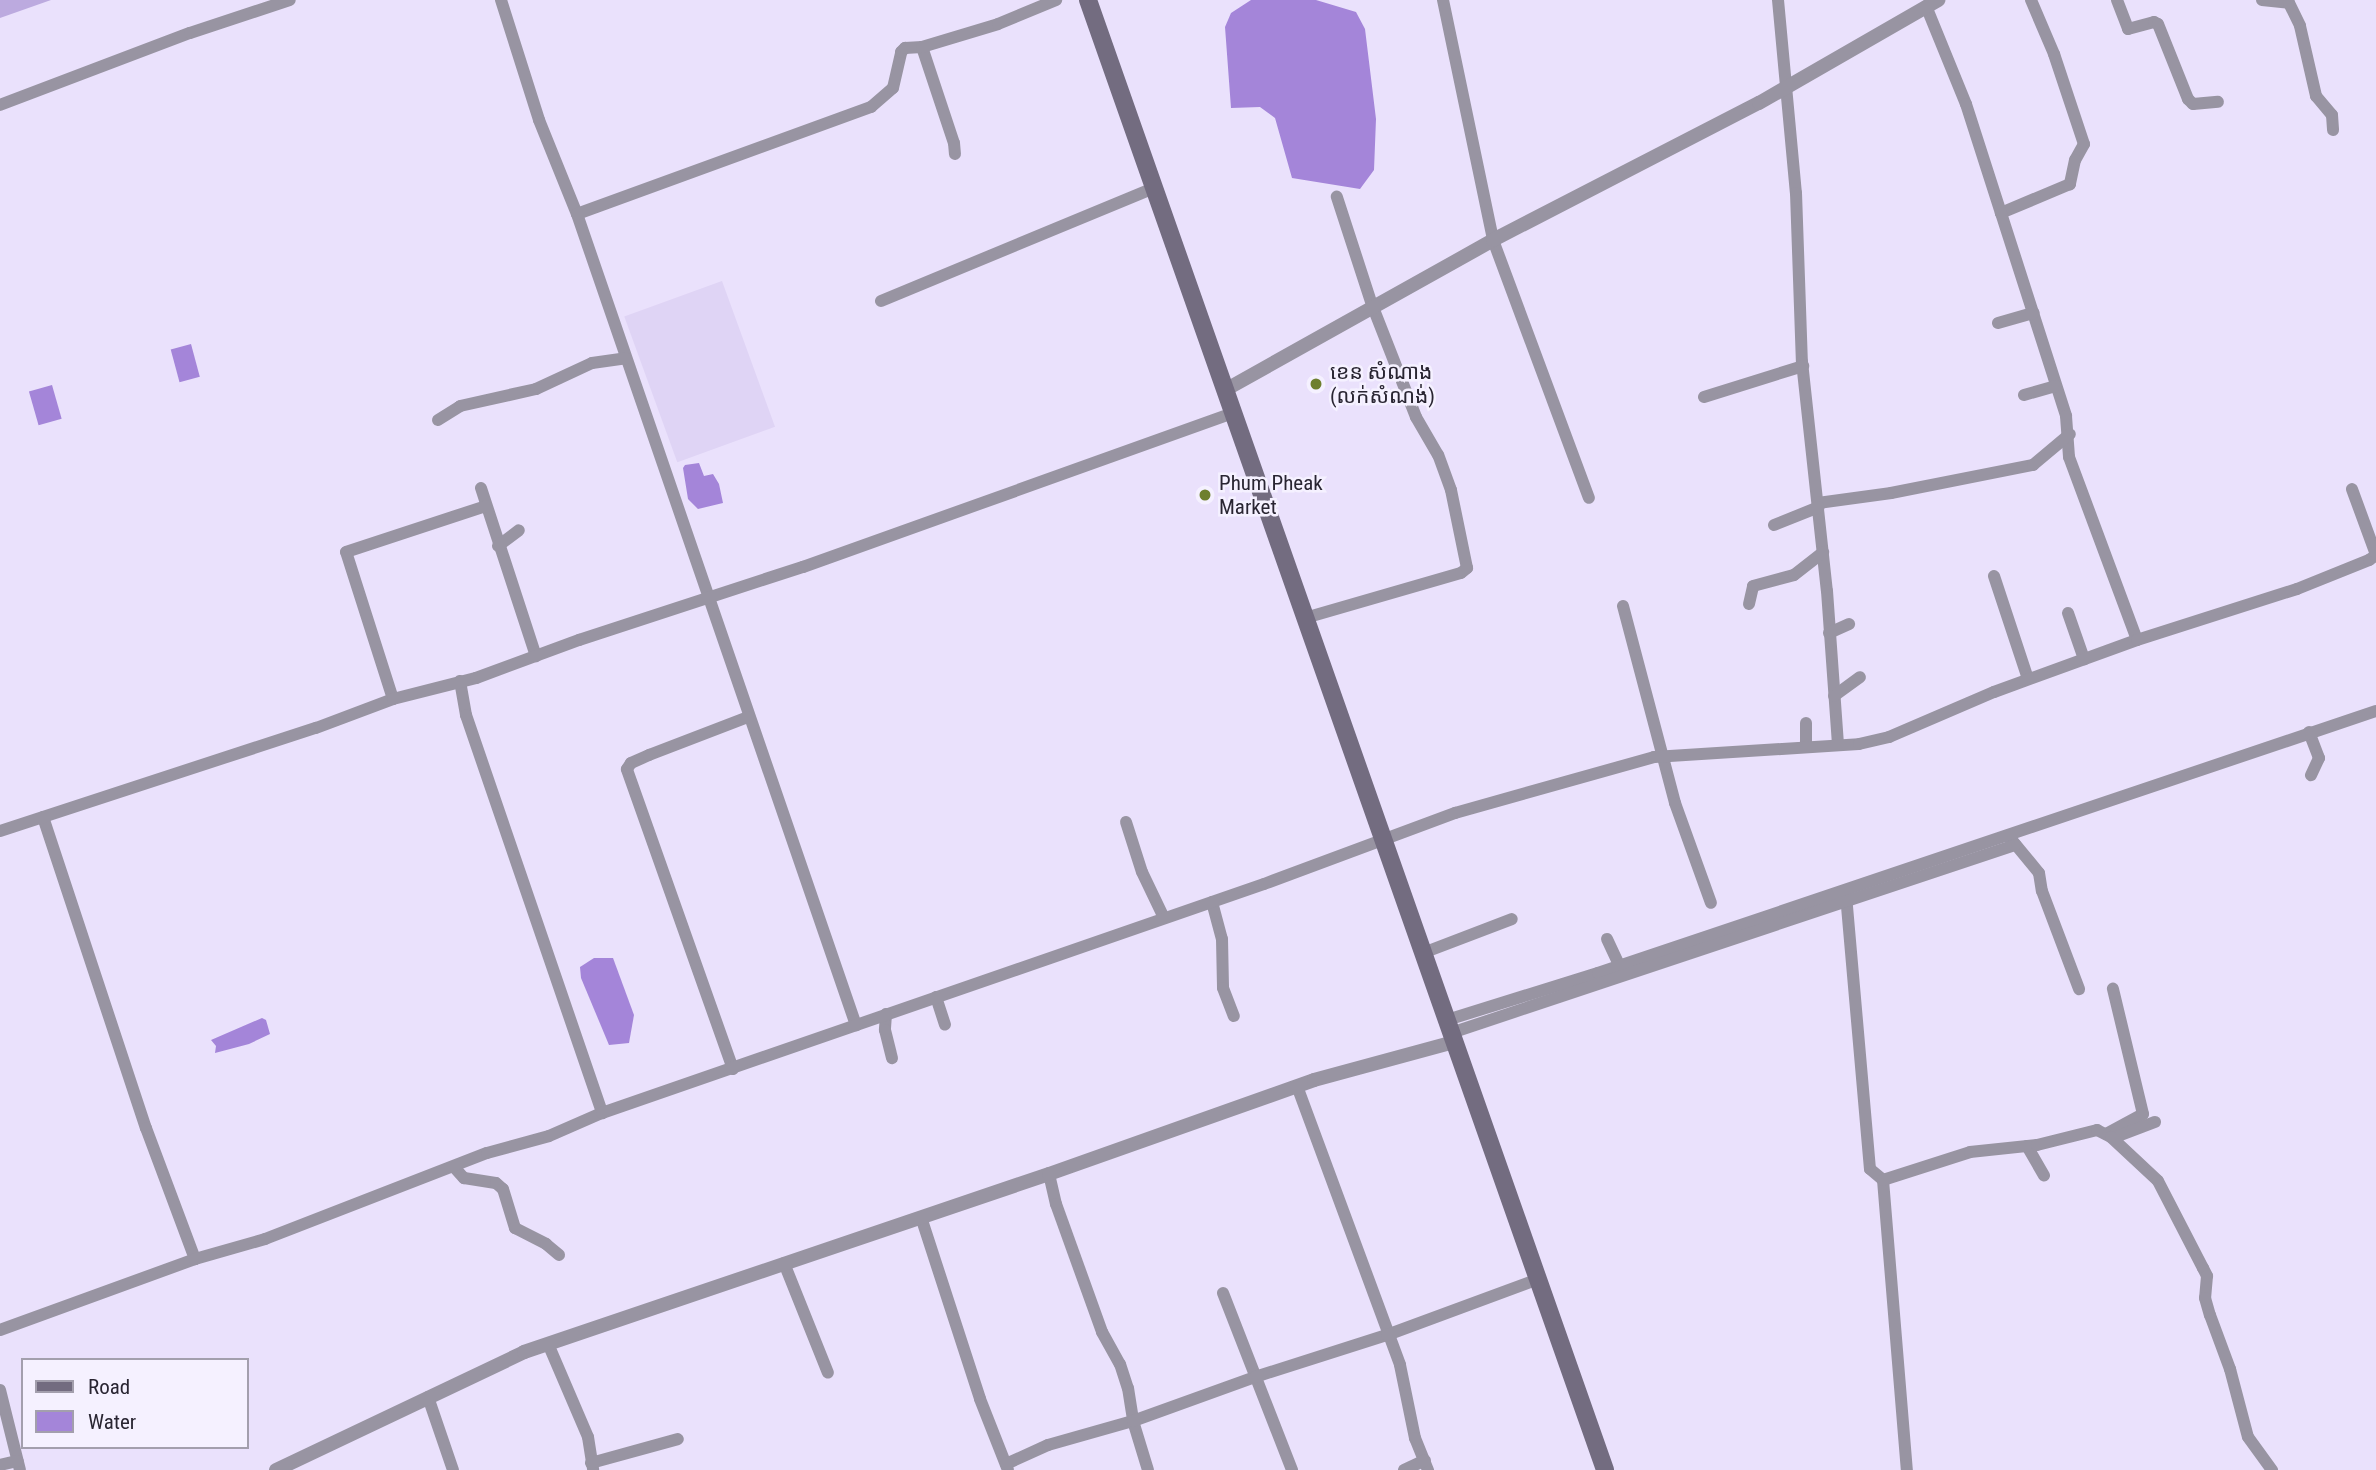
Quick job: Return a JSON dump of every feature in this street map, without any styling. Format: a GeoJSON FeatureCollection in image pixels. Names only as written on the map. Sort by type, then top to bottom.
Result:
{"type":"FeatureCollection","features":[{"type":"Feature","properties":{"kind":"main road"},"geometry":{"type":"LineString","coordinates":[[1088,0],[1605,1470]]}},
{"type":"Feature","properties":{"kind":"street"},"geometry":{"type":"LineString","coordinates":[[0,105],[190,33],[290,0]]}},
{"type":"Feature","properties":{"kind":"street"},"geometry":{"type":"LineString","coordinates":[[501,0],[539,120],[576,214],[856,1025]]}},
{"type":"Feature","properties":{"kind":"street"},"geometry":{"type":"LineString","coordinates":[[576,214],[871,107],[893,88],[901,52],[905,48],[922,47],[998,24],[1056,0]]}},
{"type":"Feature","properties":{"kind":"street"},"geometry":{"type":"LineString","coordinates":[[1443,0],[1493,240],[1589,498]]}},
{"type":"Feature","properties":{"kind":"street"},"geometry":{"type":"LineString","coordinates":[[1778,0],[1796,193],[1803,366],[1819,505],[1838,744]]}},
{"type":"Feature","properties":{"kind":"street"},"geometry":{"type":"LineString","coordinates":[[2001,213],[2070,184],[2075,160],[2084,144],[2054,54],[2031,0]]}},
{"type":"Feature","properties":{"kind":"street"},"geometry":{"type":"LineString","coordinates":[[2117,0],[2128,29],[2152,22],[2158,24],[2188,99],[2193,104],[2218,102]]}},
{"type":"Feature","properties":{"kind":"street"},"geometry":{"type":"LineString","coordinates":[[2262,0],[2289,3],[2300,26],[2316,96],[2332,115],[2333,130]]}},
{"type":"Feature","properties":{"kind":"street"},"geometry":{"type":"LineString","coordinates":[[1225,390],[1373,305],[1785,87],[1932,3],[2034,313],[2070,434],[2069,457],[2137,640]]}},
{"type":"Feature","properties":{"kind":"street"},"geometry":{"type":"LineString","coordinates":[[922,47],[954,142],[955,154]]}},
{"type":"Feature","properties":{"kind":"street"},"geometry":{"type":"LineString","coordinates":[[881,300],[1154,188]]}},
{"type":"Feature","properties":{"kind":"street"},"geometry":{"type":"LineString","coordinates":[[1305,618],[1461,573],[1467,568],[1446,475],[1416,417],[1373,305],[1337,197]]}},
{"type":"Feature","properties":{"kind":"street"},"geometry":{"type":"LineString","coordinates":[[1998,323],[2034,313]]}},
{"type":"Feature","properties":{"kind":"street"},"geometry":{"type":"LineString","coordinates":[[438,420],[460,406],[536,389],[592,363],[626,358]]}},
{"type":"Feature","properties":{"kind":"street"},"geometry":{"type":"LineString","coordinates":[[1704,397],[1803,366]]}},
{"type":"Feature","properties":{"kind":"street"},"geometry":{"type":"LineString","coordinates":[[2024,395],[2056,386]]}},
{"type":"Feature","properties":{"kind":"street"},"geometry":{"type":"LineString","coordinates":[[0,831],[393,699],[460,681],[803,567],[1233,413]]}},
{"type":"Feature","properties":{"kind":"street"},"geometry":{"type":"LineString","coordinates":[[1774,525],[1819,505],[2033,466],[2070,434]]}},
{"type":"Feature","properties":{"kind":"street"},"geometry":{"type":"LineString","coordinates":[[481,488],[536,656]]}},
{"type":"Feature","properties":{"kind":"street"},"geometry":{"type":"LineString","coordinates":[[0,1330],[195,1259],[265,1239],[454,1167],[549,1136],[602,1113],[1212,902],[1455,813],[1637,761],[1859,744],[1889,737],[2028,679],[2137,640],[2297,589],[2375,556],[2352,489]]}},
{"type":"Feature","properties":{"kind":"street"},"geometry":{"type":"LineString","coordinates":[[393,699],[346,552],[486,506]]}},
{"type":"Feature","properties":{"kind":"street"},"geometry":{"type":"LineString","coordinates":[[498,546],[519,530]]}},
{"type":"Feature","properties":{"kind":"street"},"geometry":{"type":"LineString","coordinates":[[1749,604],[1753,586],[1794,575],[1823,552]]}},
{"type":"Feature","properties":{"kind":"street"},"geometry":{"type":"LineString","coordinates":[[1994,576],[2028,679]]}},
{"type":"Feature","properties":{"kind":"street"},"geometry":{"type":"LineString","coordinates":[[1623,606],[1675,803],[1711,903]]}},
{"type":"Feature","properties":{"kind":"street"},"geometry":{"type":"LineString","coordinates":[[2068,613],[2084,659]]}},
{"type":"Feature","properties":{"kind":"street"},"geometry":{"type":"LineString","coordinates":[[1829,633],[1849,624]]}},
{"type":"Feature","properties":{"kind":"street"},"geometry":{"type":"LineString","coordinates":[[1834,696],[1860,677]]}},
{"type":"Feature","properties":{"kind":"street"},"geometry":{"type":"LineString","coordinates":[[460,681],[466,715],[602,1113]]}},
{"type":"Feature","properties":{"kind":"street"},"geometry":{"type":"LineString","coordinates":[[276,1470],[302,1464],[428,1396],[524,1352],[549,1346],[1049,1174],[1846,895],[2311,737],[2376,711]]}},
{"type":"Feature","properties":{"kind":"street"},"geometry":{"type":"LineString","coordinates":[[733,1069],[627,769],[649,755],[748,717]]}},
{"type":"Feature","properties":{"kind":"street"},"geometry":{"type":"LineString","coordinates":[[1806,723],[1806,747]]}},
{"type":"Feature","properties":{"kind":"street"},"geometry":{"type":"LineString","coordinates":[[2311,737],[2319,758],[2311,775]]}},
{"type":"Feature","properties":{"kind":"street"},"geometry":{"type":"LineString","coordinates":[[43,817],[151,1141],[195,1259]]}},
{"type":"Feature","properties":{"kind":"street"},"geometry":{"type":"LineString","coordinates":[[1126,822],[1142,872],[1164,918]]}},
{"type":"Feature","properties":{"kind":"street"},"geometry":{"type":"LineString","coordinates":[[2011,839],[2039,873],[2042,891],[2079,989]]}},
{"type":"Feature","properties":{"kind":"street"},"geometry":{"type":"LineString","coordinates":[[1451,1032],[1619,965],[1846,895]]}},
{"type":"Feature","properties":{"kind":"street"},"geometry":{"type":"LineString","coordinates":[[1846,895],[1872,1174],[1883,1180],[1970,1152],[2027,1146],[2097,1130],[2109,1136],[2158,1181],[2207,1276],[2205,1297],[2230,1369],[2248,1437],[2272,1470]]}},
{"type":"Feature","properties":{"kind":"street"},"geometry":{"type":"LineString","coordinates":[[1212,902],[1222,939],[1223,988],[1234,1016]]}},
{"type":"Feature","properties":{"kind":"street"},"geometry":{"type":"LineString","coordinates":[[1423,953],[1512,919]]}},
{"type":"Feature","properties":{"kind":"street"},"geometry":{"type":"LineString","coordinates":[[1607,939],[1619,965]]}},
{"type":"Feature","properties":{"kind":"street"},"geometry":{"type":"LineString","coordinates":[[2109,1136],[2143,1114],[2113,989]]}},
{"type":"Feature","properties":{"kind":"street"},"geometry":{"type":"LineString","coordinates":[[936,997],[945,1025]]}},
{"type":"Feature","properties":{"kind":"street"},"geometry":{"type":"LineString","coordinates":[[886,1014],[891,1058]]}},
{"type":"Feature","properties":{"kind":"street"},"geometry":{"type":"LineString","coordinates":[[1297,1086],[1364,1263],[1407,1388],[1415,1438],[1427,1465],[1405,1470]]}},
{"type":"Feature","properties":{"kind":"street"},"geometry":{"type":"LineString","coordinates":[[2109,1136],[2155,1122]]}},
{"type":"Feature","properties":{"kind":"street"},"geometry":{"type":"LineString","coordinates":[[2027,1146],[2044,1176]]}},
{"type":"Feature","properties":{"kind":"street"},"geometry":{"type":"LineString","coordinates":[[454,1167],[464,1178],[496,1183],[503,1189],[515,1228],[546,1244],[559,1255]]}},
{"type":"Feature","properties":{"kind":"street"},"geometry":{"type":"LineString","coordinates":[[1049,1174],[1056,1204],[1102,1332],[1120,1364],[1148,1470]]}},
{"type":"Feature","properties":{"kind":"street"},"geometry":{"type":"LineString","coordinates":[[1883,1180],[1908,1470]]}},
{"type":"Feature","properties":{"kind":"street"},"geometry":{"type":"LineString","coordinates":[[921,1217],[980,1399],[1007,1467],[1048,1445],[1133,1421],[1255,1377],[1387,1335],[1538,1279]]}},
{"type":"Feature","properties":{"kind":"street"},"geometry":{"type":"LineString","coordinates":[[784,1263],[828,1373]]}},
{"type":"Feature","properties":{"kind":"street"},"geometry":{"type":"LineString","coordinates":[[1223,1293],[1292,1470]]}},
{"type":"Feature","properties":{"kind":"street"},"geometry":{"type":"LineString","coordinates":[[549,1346],[588,1437],[592,1467],[678,1439]]}},
{"type":"Feature","properties":{"kind":"street"},"geometry":{"type":"LineString","coordinates":[[0,1390],[19,1466],[0,1465]]}},
{"type":"Feature","properties":{"kind":"street"},"geometry":{"type":"LineString","coordinates":[[428,1396],[453,1470]]}},
{"type":"Feature","properties":{"kind":"shaded area"},"geometry":{"type":"Polygon","coordinates":[[[0,0],[51,0],[0,18],[0,0]]]}},
{"type":"Feature","properties":{"kind":"shaded area"},"geometry":{"type":"Polygon","coordinates":[[[722,281],[775,427],[677,462],[624,317],[722,281]]]}},
{"type":"Feature","properties":{"kind":"water"},"geometry":{"type":"Polygon","coordinates":[[[1251,0],[1316,0],[1356,12],[1365,29],[1376,119],[1374,170],[1360,189],[1292,178],[1275,118],[1260,107],[1231,108],[1225,27],[1231,13],[1251,0]]]}},
{"type":"Feature","properties":{"kind":"water"},"geometry":{"type":"Polygon","coordinates":[[[191,344],[200,377],[180,382],[171,349],[191,344]]]}},
{"type":"Feature","properties":{"kind":"water"},"geometry":{"type":"Polygon","coordinates":[[[52,385],[62,419],[39,425],[29,392],[52,385]]]}},
{"type":"Feature","properties":{"kind":"water"},"geometry":{"type":"Polygon","coordinates":[[[699,463],[704,476],[713,474],[719,484],[723,503],[698,509],[688,499],[683,468],[685,465],[699,463]]]}},
{"type":"Feature","properties":{"kind":"water"},"geometry":{"type":"Polygon","coordinates":[[[594,958],[613,958],[634,1015],[629,1043],[609,1045],[581,978],[580,967],[594,958]]]}},
{"type":"Feature","properties":{"kind":"water"},"geometry":{"type":"Polygon","coordinates":[[[262,1018],[266,1020],[270,1034],[249,1044],[215,1053],[216,1046],[211,1040],[262,1018]]]}},
{"type":"Feature","properties":{"kind":"place","name":"ខេន សំណាង (លក់សំណង់)"},"geometry":{"type":"Point","coordinates":[1316,384]}},
{"type":"Feature","properties":{"kind":"place","name":"Phum Pheak Market"},"geometry":{"type":"Point","coordinates":[1205,495]}}]}
